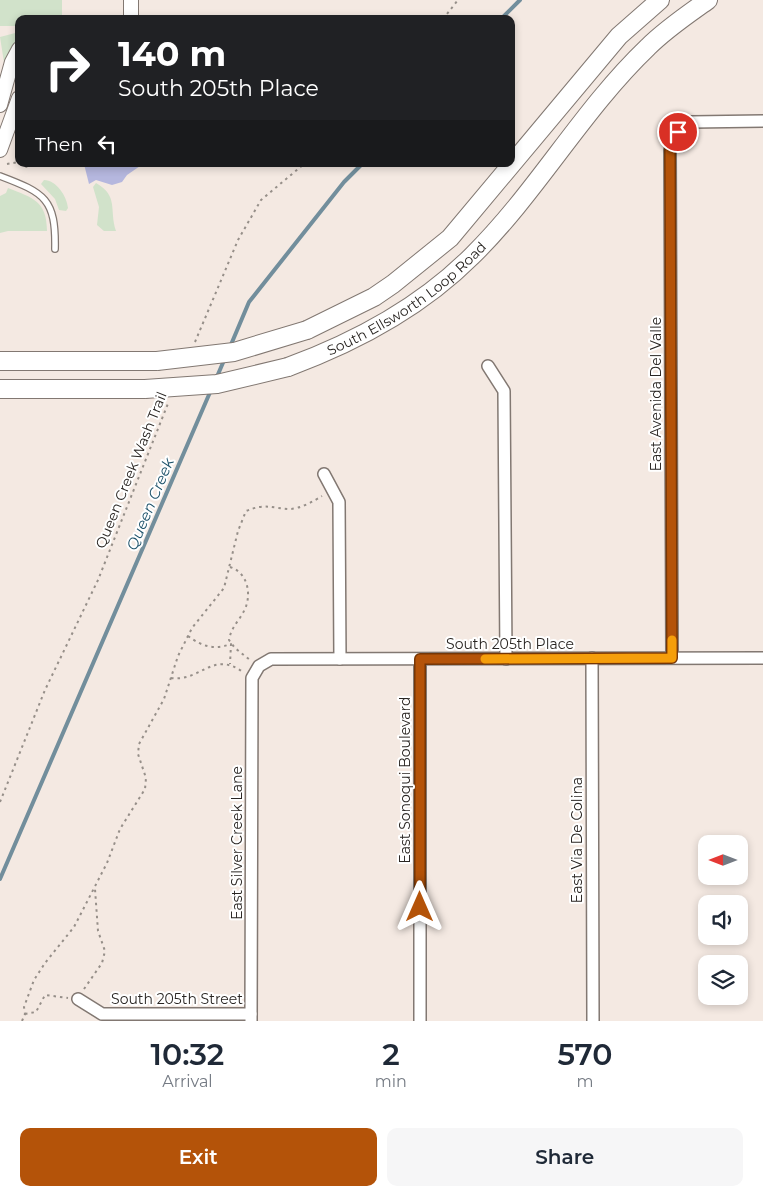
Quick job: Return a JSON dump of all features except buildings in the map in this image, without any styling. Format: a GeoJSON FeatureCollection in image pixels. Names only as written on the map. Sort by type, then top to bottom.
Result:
{"type":"FeatureCollection","features":[{"type":"Feature","properties":{"kind":"main road","name":"South Ellsworth Loop Road"},"geometry":{"type":"LineString","coordinates":[[515,160],[614,42],[660,0]]}},
{"type":"Feature","properties":{"kind":"main road","name":"South Ellsworth Loop Road"},"geometry":{"type":"LineString","coordinates":[[0,389],[145,389],[217,384],[288,367],[346,344],[371,331],[421,299],[453,274],[491,237],[629,67],[663,33],[708,0]]}},
{"type":"Feature","properties":{"kind":"main road","name":"South Ellsworth Loop Road"},"geometry":{"type":"LineString","coordinates":[[0,361],[157,361],[202,358],[234,352],[307,330],[374,297],[393,284],[450,238],[509,167]]}},
{"type":"Feature","properties":{"kind":"street"},"geometry":{"type":"LineString","coordinates":[[131,0],[131,15]]}},
{"type":"Feature","properties":{"kind":"street"},"geometry":{"type":"LineString","coordinates":[[0,105],[15,56]]}},
{"type":"Feature","properties":{"kind":"street"},"geometry":{"type":"LineString","coordinates":[[0,150],[15,109]]}},
{"type":"Feature","properties":{"kind":"street","name":"East Avenida Del Valle"},"geometry":{"type":"LineString","coordinates":[[672,658],[670,150],[678,132],[692,122],[763,121]]}},
{"type":"Feature","properties":{"kind":"street"},"geometry":{"type":"LineString","coordinates":[[488,366],[504,391],[506,658]]}},
{"type":"Feature","properties":{"kind":"street"},"geometry":{"type":"LineString","coordinates":[[324,474],[338,502],[340,659]]}},
{"type":"Feature","properties":{"kind":"street","name":"East Via De Colina"},"geometry":{"type":"LineString","coordinates":[[592,658],[593,1021]]}},
{"type":"Feature","properties":{"kind":"street","name":"South 205th Place"},"geometry":{"type":"LineString","coordinates":[[260,665],[271,659],[763,658]]}},
{"type":"Feature","properties":{"kind":"street","name":"East Sonoqui Boulevard"},"geometry":{"type":"LineString","coordinates":[[420,659],[420,1021]]}},
{"type":"Feature","properties":{"kind":"street"},"geometry":{"type":"LineString","coordinates":[[252,678],[260,665]]}},
{"type":"Feature","properties":{"kind":"street","name":"East Silver Creek Lane"},"geometry":{"type":"LineString","coordinates":[[252,678],[252,1017]]}},
{"type":"Feature","properties":{"kind":"street","name":"South 205th Street"},"geometry":{"type":"LineString","coordinates":[[78,999],[102,1014],[252,1017]]}},
{"type":"Feature","properties":{"kind":"lane"},"geometry":{"type":"LineString","coordinates":[[0,176],[28,187],[47,200],[55,226],[55,249]]}},
{"type":"Feature","properties":{"kind":"path"},"geometry":{"type":"LineString","coordinates":[[446,15],[458,0]]}},
{"type":"Feature","properties":{"kind":"path"},"geometry":{"type":"LineString","coordinates":[[7,164],[15,163]]}},
{"type":"Feature","properties":{"kind":"path"},"geometry":{"type":"LineString","coordinates":[[194,343],[238,240],[262,200],[300,167]]}},
{"type":"Feature","properties":{"kind":"path","name":"Queen Creek Wash Trail"},"geometry":{"type":"LineString","coordinates":[[0,802],[45,690],[98,580],[172,395]]}},
{"type":"Feature","properties":{"kind":"path"},"geometry":{"type":"LineString","coordinates":[[22,1021],[25,1014],[24,1006],[34,980],[44,962],[74,927],[107,864],[120,829],[145,789],[146,778],[138,754],[139,744],[164,699],[188,636],[224,588],[238,531],[246,511],[261,505],[290,509],[299,507],[332,490]]}},
{"type":"Feature","properties":{"kind":"path"},"geometry":{"type":"LineString","coordinates":[[230,567],[239,570],[245,578],[248,592],[246,608],[230,633],[230,664]]}},
{"type":"Feature","properties":{"kind":"path"},"geometry":{"type":"LineString","coordinates":[[188,636],[198,643],[214,648],[231,644]]}},
{"type":"Feature","properties":{"kind":"path"},"geometry":{"type":"LineString","coordinates":[[231,644],[248,659],[260,665]]}},
{"type":"Feature","properties":{"kind":"path"},"geometry":{"type":"LineString","coordinates":[[171,678],[187,677],[217,664],[230,664],[252,678]]}},
{"type":"Feature","properties":{"kind":"path"},"geometry":{"type":"LineString","coordinates":[[25,1014],[36,1012],[45,995],[78,999],[98,972],[105,951],[98,931],[95,888]]}},
{"type":"Feature","properties":{"kind":"green space"},"geometry":{"type":"Polygon","coordinates":[[[0,0],[62,0],[62,15],[15,15],[15,26],[0,26],[0,0]]]}},
{"type":"Feature","properties":{"kind":"green space"},"geometry":{"type":"Polygon","coordinates":[[[15,33],[15,49],[5,69],[0,37],[15,33]]]}},
{"type":"Feature","properties":{"kind":"green space"},"geometry":{"type":"Polygon","coordinates":[[[44,180],[53,183],[63,194],[68,208],[66,211],[59,210],[55,199],[41,184],[44,180]]]}},
{"type":"Feature","properties":{"kind":"green space"},"geometry":{"type":"Polygon","coordinates":[[[96,183],[111,198],[116,231],[104,231],[97,225],[99,207],[93,187],[96,183]]]}},
{"type":"Feature","properties":{"kind":"green space"},"geometry":{"type":"Polygon","coordinates":[[[8,188],[37,202],[44,213],[47,231],[8,231],[0,233],[0,196],[6,193],[8,188]]]}},
{"type":"Feature","properties":{"kind":"waterway","name":"Queen Creek"},"geometry":{"type":"LineString","coordinates":[[505,15],[520,0]]}},
{"type":"Feature","properties":{"kind":"waterway","name":"Queen Creek"},"geometry":{"type":"LineString","coordinates":[[230,347],[249,302],[344,182],[359,167]]}},
{"type":"Feature","properties":{"kind":"waterway","name":"Queen Creek"},"geometry":{"type":"LineString","coordinates":[[216,379],[225,358]]}},
{"type":"Feature","properties":{"kind":"waterway","name":"Queen Creek"},"geometry":{"type":"LineString","coordinates":[[0,879],[211,390]]}},
{"type":"Feature","properties":{"kind":"slow traffic"},"geometry":{"type":"LineString","coordinates":[[485,659],[672,658],[672,640]]}},
{"type":"Feature","properties":{"kind":"route"},"geometry":{"type":"LineString","coordinates":[[420,907],[420,659],[672,658],[670,150],[678,132]]}}]}
